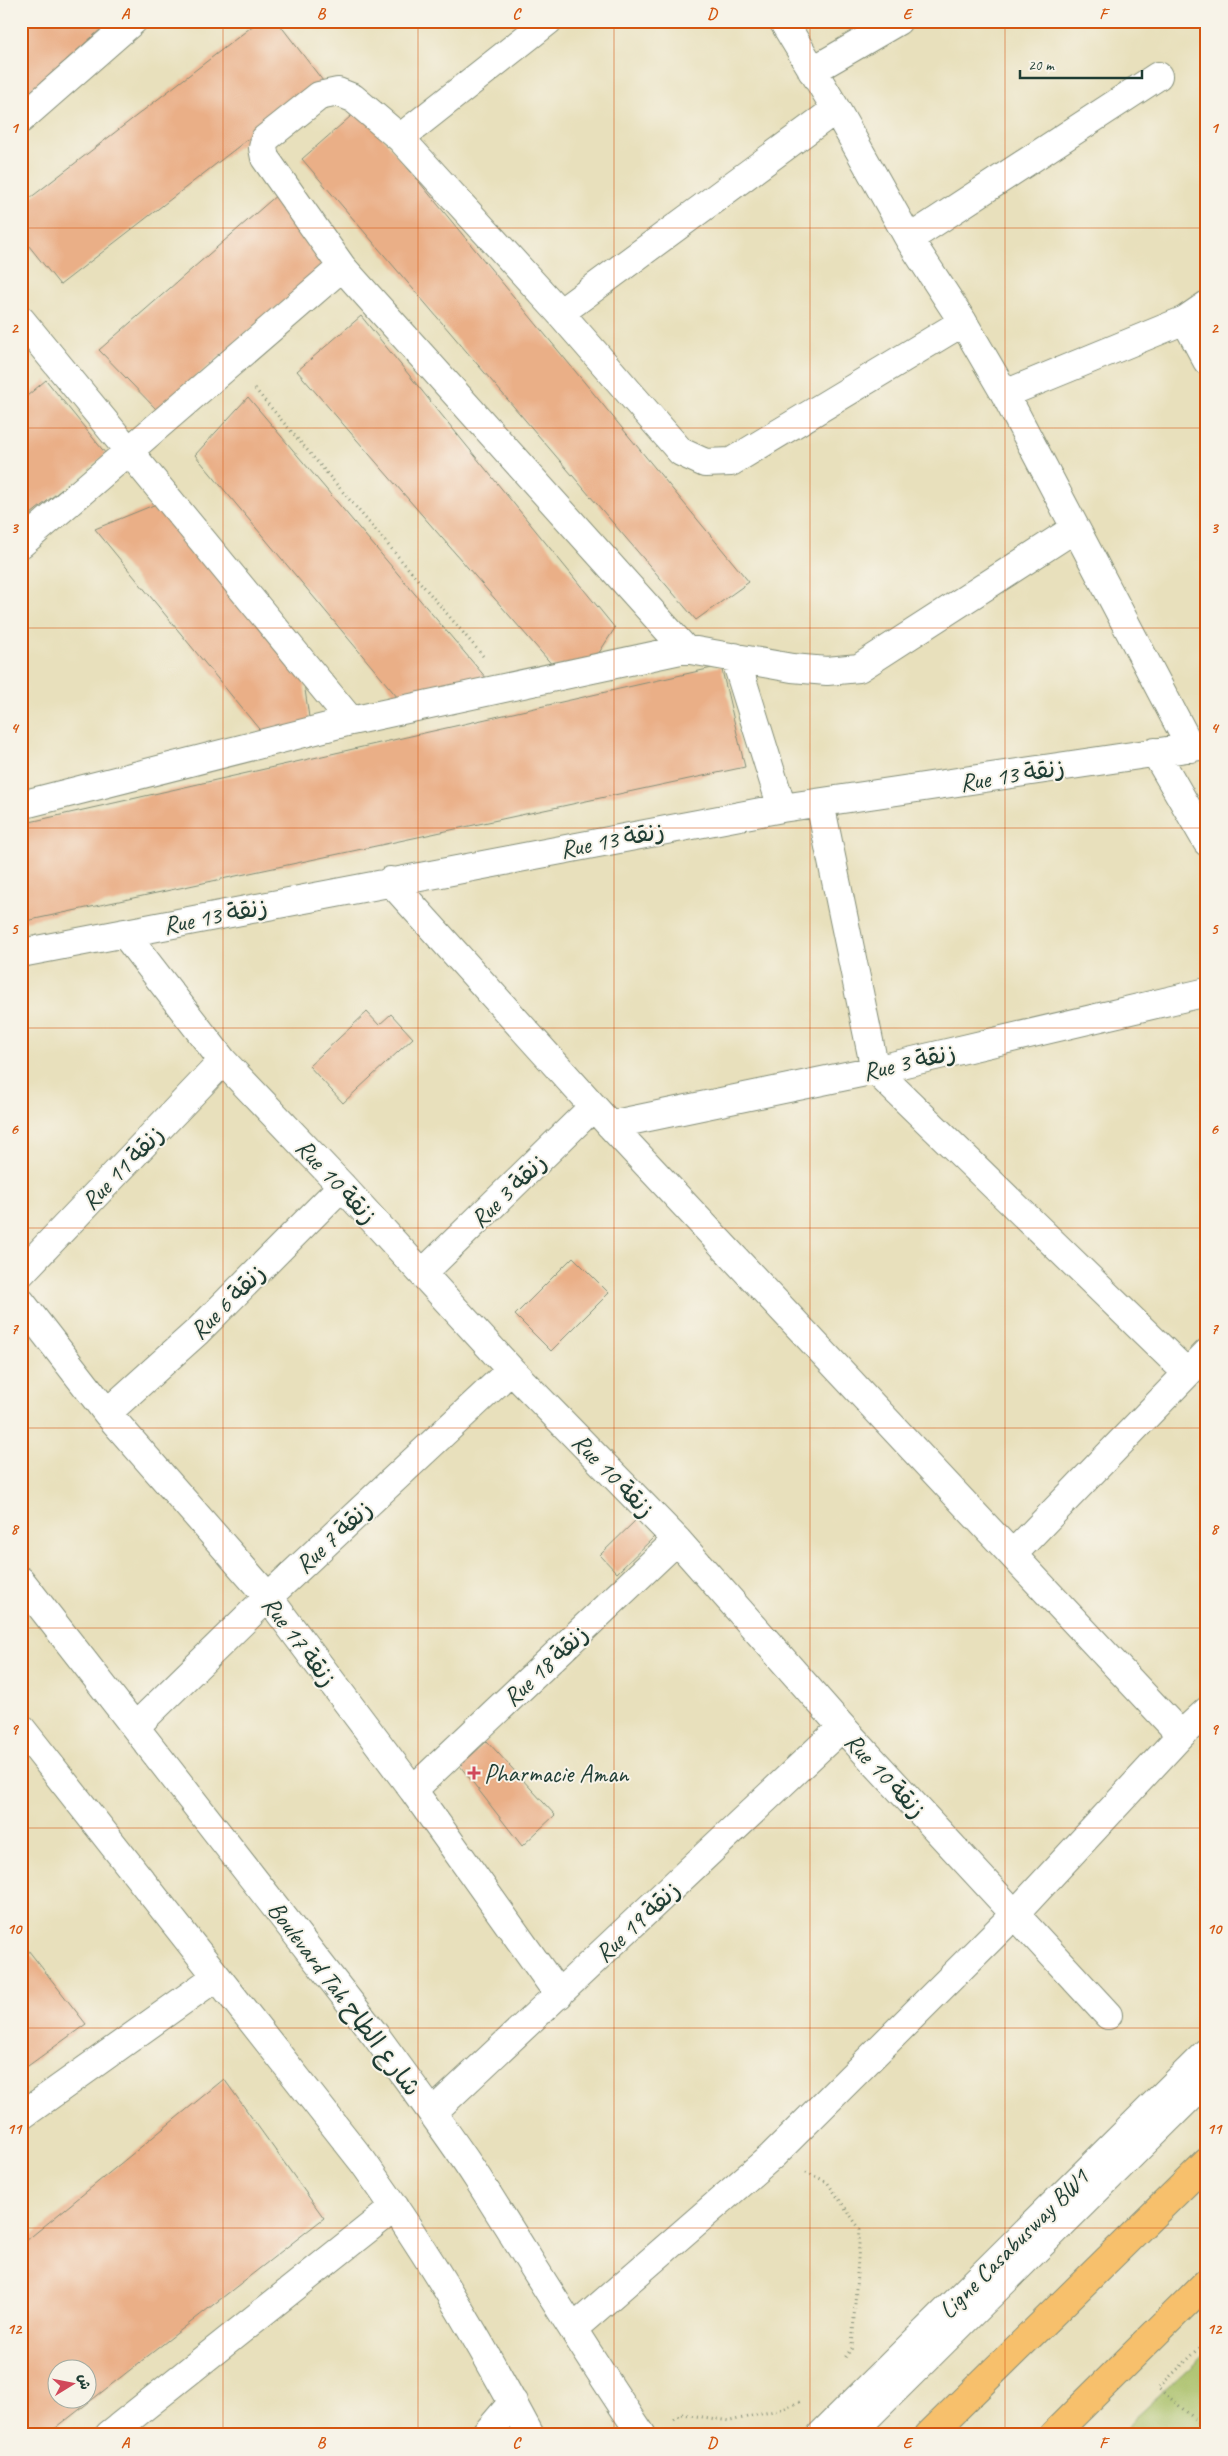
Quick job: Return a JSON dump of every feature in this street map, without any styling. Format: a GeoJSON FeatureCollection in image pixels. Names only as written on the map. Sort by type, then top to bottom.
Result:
{"type":"FeatureCollection","features":[{"type":"Feature","properties":{"kind":"highway"},"geometry":{"type":"LineString","coordinates":[[929,2435],[1207,2162]]}},
{"type":"Feature","properties":{"kind":"highway"},"geometry":{"type":"LineString","coordinates":[[1060,2430],[1207,2282]]}},
{"type":"Feature","properties":{"kind":"street"},"geometry":{"type":"LineString","coordinates":[[21,119],[133,21]]}},
{"type":"Feature","properties":{"kind":"street"},"geometry":{"type":"LineString","coordinates":[[400,138],[548,21]]}},
{"type":"Feature","properties":{"kind":"street"},"geometry":{"type":"LineString","coordinates":[[782,21],[836,109],[909,239],[963,322],[1005,394],[1074,529],[1199,746]]}},
{"type":"Feature","properties":{"kind":"street"},"geometry":{"type":"LineString","coordinates":[[812,71],[898,21]]}},
{"type":"Feature","properties":{"kind":"street"},"geometry":{"type":"LineString","coordinates":[[909,239],[1158,76]]}},
{"type":"Feature","properties":{"kind":"street"},"geometry":{"type":"LineString","coordinates":[[685,649],[342,267],[265,158],[263,148],[265,139],[319,96],[338,92],[353,98],[400,138],[560,313],[681,452],[705,463],[731,462],[963,322]]}},
{"type":"Feature","properties":{"kind":"street"},"geometry":{"type":"LineString","coordinates":[[560,313],[836,109]]}},
{"type":"Feature","properties":{"kind":"street"},"geometry":{"type":"LineString","coordinates":[[21,544],[342,267]]}},
{"type":"Feature","properties":{"kind":"street"},"geometry":{"type":"LineString","coordinates":[[1005,394],[1196,312],[1207,361]]}},
{"type":"Feature","properties":{"kind":"street"},"geometry":{"type":"LineString","coordinates":[[21,320],[128,453],[351,721]]}},
{"type":"Feature","properties":{"kind":"street"},"geometry":{"type":"LineString","coordinates":[[21,805],[351,721],[685,649],[792,668],[827,671],[859,668],[1074,529]]}},
{"type":"Feature","properties":{"kind":"street"},"geometry":{"type":"LineString","coordinates":[[735,657],[782,808]]}},
{"type":"Feature","properties":{"kind":"street","name":"Rue 13 زنقة"},"geometry":{"type":"LineString","coordinates":[[21,953],[390,881],[782,808],[1199,746]]}},
{"type":"Feature","properties":{"kind":"street"},"geometry":{"type":"LineString","coordinates":[[1155,752],[1207,842]]}},
{"type":"Feature","properties":{"kind":"street"},"geometry":{"type":"LineString","coordinates":[[820,803],[875,1070],[1186,1373]]}},
{"type":"Feature","properties":{"kind":"street"},"geometry":{"type":"LineString","coordinates":[[390,881],[601,1116],[1181,1735]]}},
{"type":"Feature","properties":{"kind":"street","name":"Rue 10 زنقة"},"geometry":{"type":"LineString","coordinates":[[124,933],[223,1061],[342,1186],[511,1370],[677,1540],[842,1728],[1108,2015]]}},
{"type":"Feature","properties":{"kind":"street","name":"Rue 3 زنقة"},"geometry":{"type":"LineString","coordinates":[[423,1273],[601,1116],[875,1070],[1207,992]]}},
{"type":"Feature","properties":{"kind":"street","name":"Rue 11 زنقة"},"geometry":{"type":"LineString","coordinates":[[21,1273],[223,1061]]}},
{"type":"Feature","properties":{"kind":"street","name":"Rue 6 زنقة"},"geometry":{"type":"LineString","coordinates":[[107,1413],[198,1331],[342,1186]]}},
{"type":"Feature","properties":{"kind":"street","name":"Rue 17 زنقة"},"geometry":{"type":"LineString","coordinates":[[21,1302],[107,1413],[268,1597],[413,1790],[559,1995]]}},
{"type":"Feature","properties":{"kind":"street"},"geometry":{"type":"LineString","coordinates":[[1013,1554],[1207,1353]]}},
{"type":"Feature","properties":{"kind":"street","name":"Rue 7 زنقة"},"geometry":{"type":"LineString","coordinates":[[136,1727],[268,1597],[511,1370]]}},
{"type":"Feature","properties":{"kind":"street","name":"Rue 18 زنقة"},"geometry":{"type":"LineString","coordinates":[[413,1790],[677,1540]]}},
{"type":"Feature","properties":{"kind":"street","name":"Boulevard Tah شارع الطاح"},"geometry":{"type":"LineString","coordinates":[[21,1581],[376,2036],[432,2113],[477,2178],[572,2329],[642,2435]]}},
{"type":"Feature","properties":{"kind":"street"},"geometry":{"type":"LineString","coordinates":[[572,2329],[772,2156],[1015,1914],[1181,1735],[1207,1711]]}},
{"type":"Feature","properties":{"kind":"street"},"geometry":{"type":"LineString","coordinates":[[21,1728],[363,2162],[395,2206],[471,2325],[530,2435]]}},
{"type":"Feature","properties":{"kind":"street","name":"Rue 19 زنقة"},"geometry":{"type":"LineString","coordinates":[[432,2113],[842,1728]]}},
{"type":"Feature","properties":{"kind":"street"},"geometry":{"type":"LineString","coordinates":[[21,2116],[216,1977]]}},
{"type":"Feature","properties":{"kind":"street","name":"Ligne Casabusway BW1"},"geometry":{"type":"LineString","coordinates":[[835,2430],[1207,2052]]}},
{"type":"Feature","properties":{"kind":"street","name":"Ligne Casabusway BW1"},"geometry":{"type":"LineString","coordinates":[[835,2430],[1207,2080]]}},
{"type":"Feature","properties":{"kind":"street"},"geometry":{"type":"LineString","coordinates":[[109,2435],[395,2206]]}},
{"type":"Feature","properties":{"kind":"street"},"geometry":{"type":"LineString","coordinates":[[485,2435],[513,2402]]}},
{"type":"Feature","properties":{"kind":"path"},"geometry":{"type":"LineString","coordinates":[[232,362],[510,687]]}},
{"type":"Feature","properties":{"kind":"path"},"geometry":{"type":"LineString","coordinates":[[772,2156],[827,2182],[860,2229],[852,2348],[842,2363]]}},
{"type":"Feature","properties":{"kind":"path"},"geometry":{"type":"LineString","coordinates":[[1207,2340],[1158,2388],[1207,2429]]}},
{"type":"Feature","properties":{"kind":"path"},"geometry":{"type":"LineString","coordinates":[[670,2424],[682,2414],[730,2420],[738,2419],[783,2409],[822,2393],[835,2430]]}},
{"type":"Feature","properties":{"kind":"green space"},"geometry":{"type":"Polygon","coordinates":[[[1207,2352],[1207,2435],[1122,2435],[1132,2421],[1207,2352]]]}},
{"type":"Feature","properties":{"kind":"building"},"geometry":{"type":"Polygon","coordinates":[[[21,21],[110,21],[28,94],[21,87],[21,21]]]}},
{"type":"Feature","properties":{"kind":"building"},"geometry":{"type":"Polygon","coordinates":[[[259,21],[277,21],[323,81],[60,285],[21,236],[21,205],[259,21]]]}},
{"type":"Feature","properties":{"kind":"building"},"geometry":{"type":"Polygon","coordinates":[[[359,109],[749,582],[696,620],[302,159],[359,109]]]}},
{"type":"Feature","properties":{"kind":"building"},"geometry":{"type":"Polygon","coordinates":[[[278,194],[328,264],[157,410],[99,350],[278,194]]]}},
{"type":"Feature","properties":{"kind":"building"},"geometry":{"type":"Polygon","coordinates":[[[361,316],[615,628],[595,659],[554,667],[297,371],[361,316]]]}},
{"type":"Feature","properties":{"kind":"building"},"geometry":{"type":"Polygon","coordinates":[[[46,380],[106,454],[21,522],[21,401],[46,380]]]}},
{"type":"Feature","properties":{"kind":"building"},"geometry":{"type":"Polygon","coordinates":[[[248,397],[487,679],[398,698],[195,455],[248,397]]]}},
{"type":"Feature","properties":{"kind":"building"},"geometry":{"type":"Polygon","coordinates":[[[161,502],[303,676],[310,724],[263,734],[95,529],[161,502]]]}},
{"type":"Feature","properties":{"kind":"building"},"geometry":{"type":"Polygon","coordinates":[[[721,666],[745,767],[21,922],[21,824],[721,666]]]}},
{"type":"Feature","properties":{"kind":"building"},"geometry":{"type":"Polygon","coordinates":[[[367,1012],[379,1025],[391,1014],[413,1038],[343,1103],[309,1066],[367,1012]]]}},
{"type":"Feature","properties":{"kind":"building"},"geometry":{"type":"Polygon","coordinates":[[[573,1257],[609,1293],[551,1351],[515,1315],[573,1257]]]}},
{"type":"Feature","properties":{"kind":"building"},"geometry":{"type":"Polygon","coordinates":[[[637,1519],[654,1537],[617,1573],[600,1555],[637,1519]]]}},
{"type":"Feature","properties":{"kind":"building"},"geometry":{"type":"Polygon","coordinates":[[[487,1741],[555,1815],[522,1846],[460,1766],[487,1741]]]}},
{"type":"Feature","properties":{"kind":"building"},"geometry":{"type":"Polygon","coordinates":[[[21,1941],[86,2024],[21,2071],[21,1941]]]}},
{"type":"Feature","properties":{"kind":"building"},"geometry":{"type":"Polygon","coordinates":[[[21,2078],[25,2091],[21,2094],[21,2078]]]}},
{"type":"Feature","properties":{"kind":"building"},"geometry":{"type":"Polygon","coordinates":[[[224,2079],[324,2218],[98,2395],[98,2358],[48,2358],[48,2408],[81,2408],[47,2435],[21,2435],[21,2245],[224,2079]]]}},
{"type":"Feature","properties":{"kind":"place","name":"Pharmacie Aman"},"geometry":{"type":"Point","coordinates":[474,1773]}}]}
